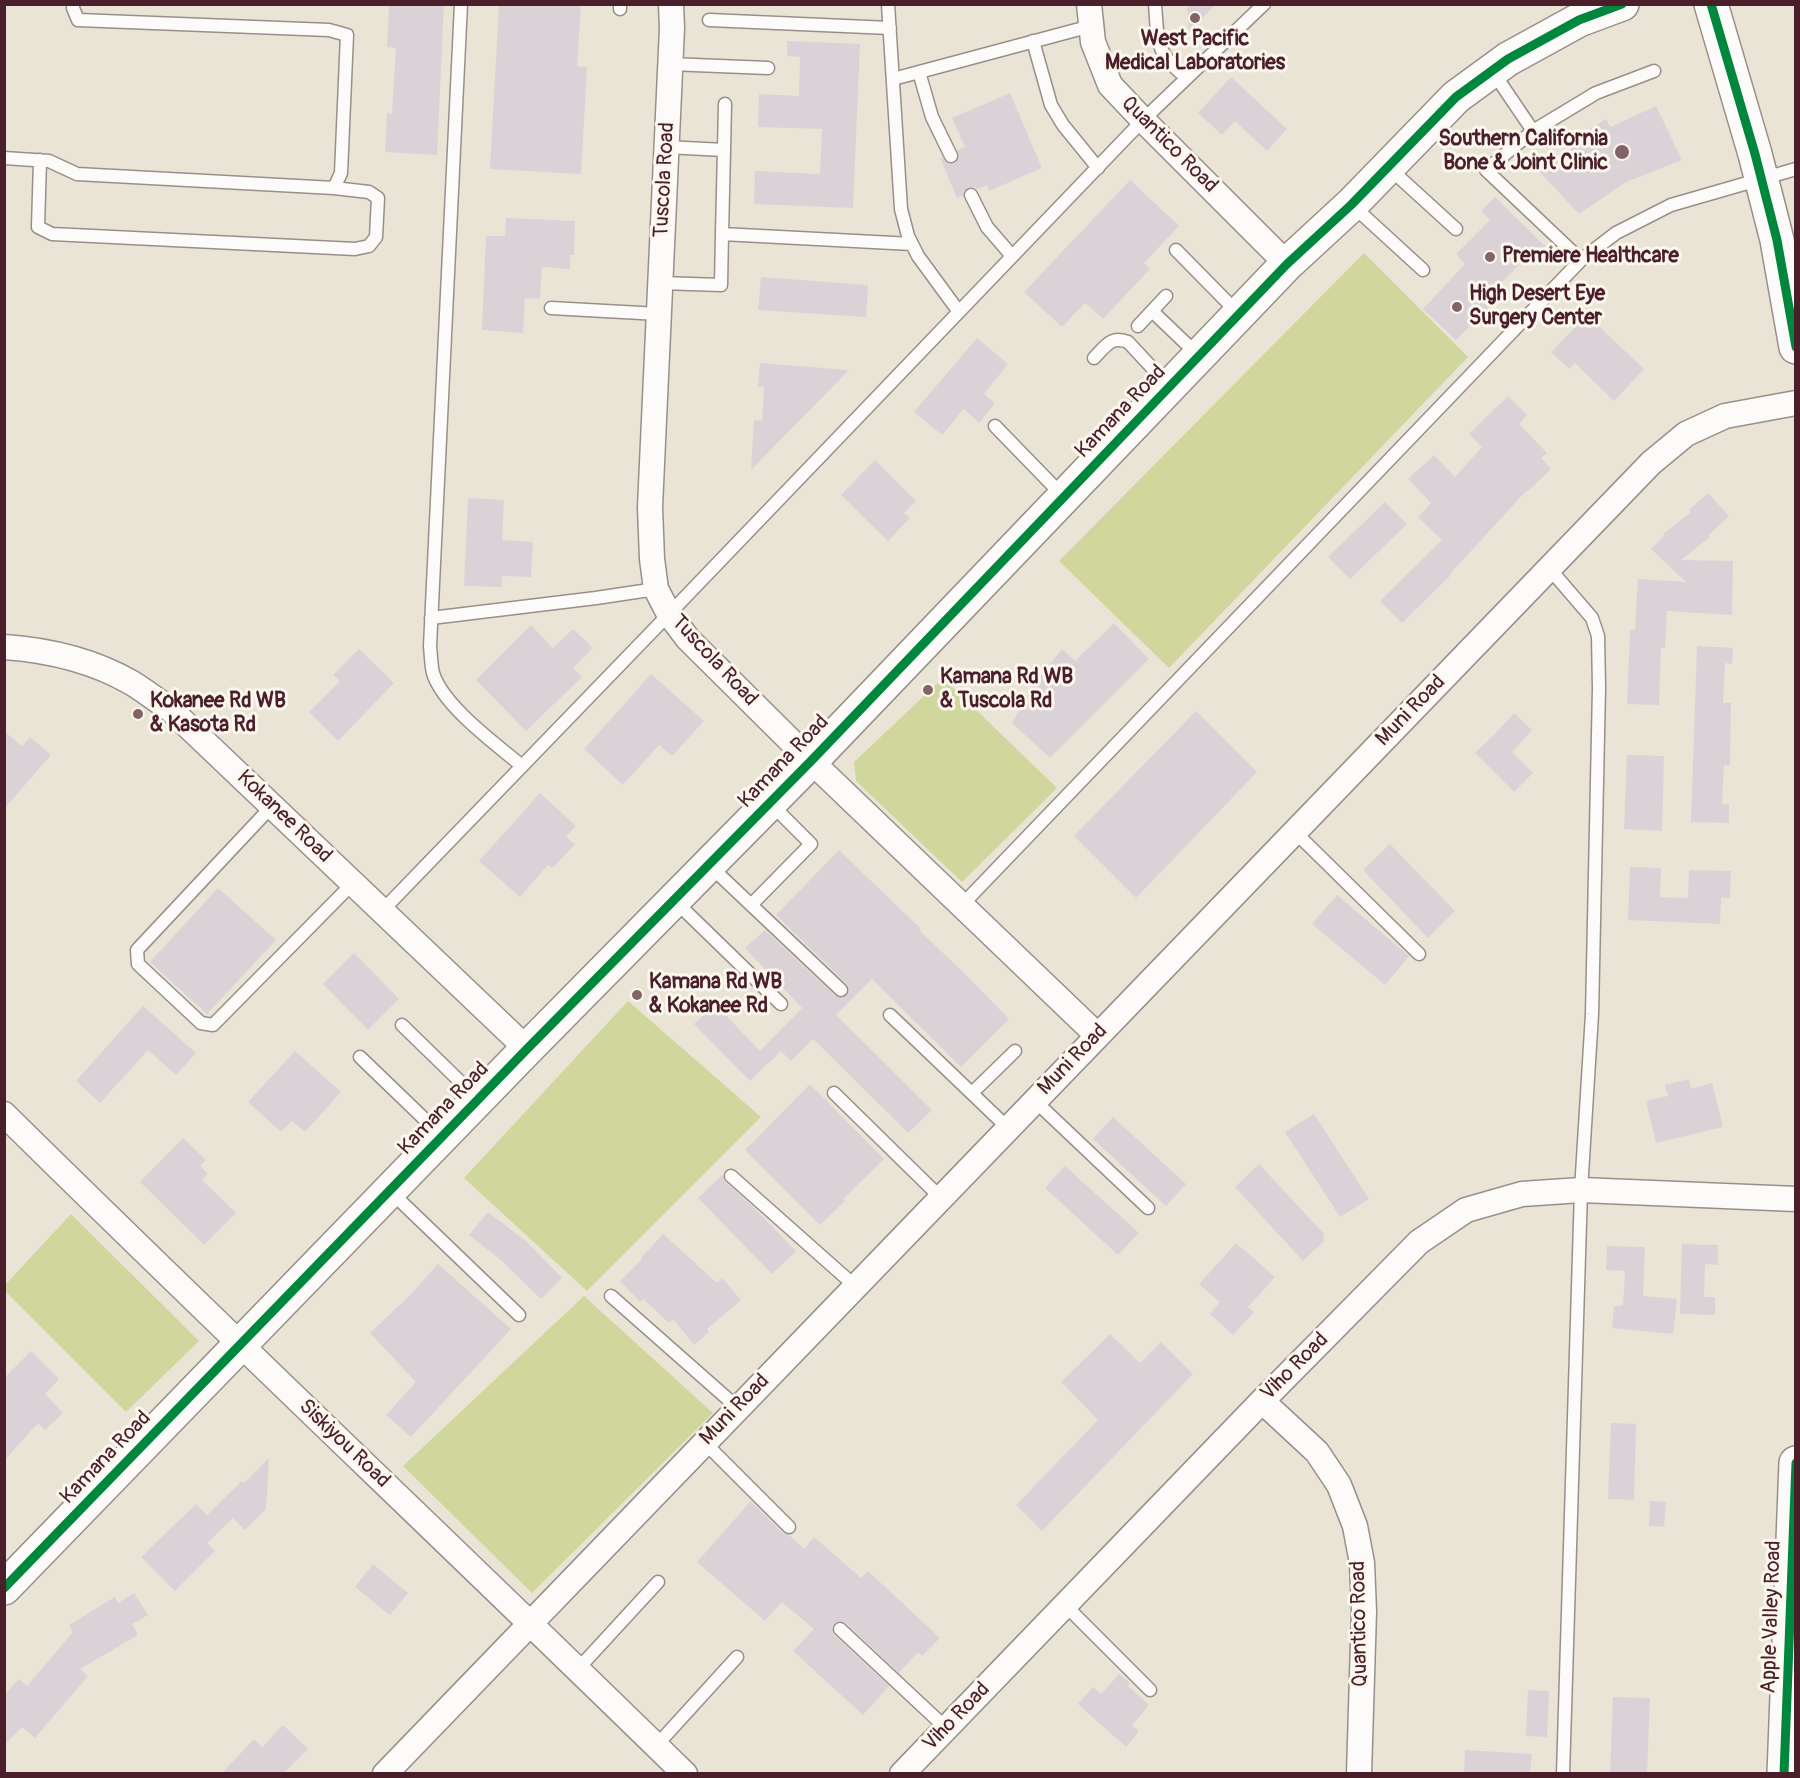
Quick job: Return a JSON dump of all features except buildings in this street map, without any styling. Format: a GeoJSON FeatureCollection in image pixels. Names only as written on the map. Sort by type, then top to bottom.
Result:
{"type":"FeatureCollection","features":[{"type":"Feature","properties":{"kind":"street","name":"Tuscola Road"},"geometry":{"type":"LineString","coordinates":[[671,4],[650,507],[652,559],[656,589],[669,614],[688,639],[811,761],[1097,1035]]}},
{"type":"Feature","properties":{"kind":"street","name":"Kamana Road"},"geometry":{"type":"LineString","coordinates":[[4,1588],[527,1049],[811,761],[1287,264],[1351,204],[1456,96],[1508,59],[1579,20],[1622,4]]}},
{"type":"Feature","properties":{"kind":"street"},"geometry":{"type":"LineString","coordinates":[[1711,4],[1777,240],[1796,347]]}},
{"type":"Feature","properties":{"kind":"street","name":"Quantico Road"},"geometry":{"type":"LineString","coordinates":[[1090,15],[1093,42],[1110,85],[1287,264]]}},
{"type":"Feature","properties":{"kind":"street","name":"Muni Road"},"geometry":{"type":"LineString","coordinates":[[385,1773],[1651,463],[1686,434],[1725,416],[1796,404]]}},
{"type":"Feature","properties":{"kind":"street","name":"Kokanee Road"},"geometry":{"type":"LineString","coordinates":[[4,647],[30,649],[88,663],[131,683],[170,709],[527,1049]]}},
{"type":"Feature","properties":{"kind":"street","name":"Siskiyou Road"},"geometry":{"type":"LineString","coordinates":[[8,1125],[530,1622],[685,1773]]}},
{"type":"Feature","properties":{"kind":"street","name":"Viho Road"},"geometry":{"type":"LineString","coordinates":[[902,1773],[1419,1242],[1466,1210],[1522,1194],[1581,1190],[1796,1199]]}},
{"type":"Feature","properties":{"kind":"street","name":"Quantico Road"},"geometry":{"type":"LineString","coordinates":[[1262,1401],[1317,1452],[1339,1485],[1355,1526],[1362,1563],[1364,1611],[1359,1773]]}},
{"type":"Feature","properties":{"kind":"street","name":"Apple Valley Road"},"geometry":{"type":"LineString","coordinates":[[1784,1773],[1796,1463]]}},
{"type":"Feature","properties":{"kind":"lane"},"geometry":{"type":"LineString","coordinates":[[73,4],[78,20],[329,30],[347,35],[341,173],[334,188]]}},
{"type":"Feature","properties":{"kind":"lane"},"geometry":{"type":"LineString","coordinates":[[461,4],[430,646],[433,673],[446,696],[459,711],[522,766]]}},
{"type":"Feature","properties":{"kind":"lane"},"geometry":{"type":"LineString","coordinates":[[888,4],[901,209],[918,256],[958,312]]}},
{"type":"Feature","properties":{"kind":"lane"},"geometry":{"type":"LineString","coordinates":[[1155,4],[1158,39],[1163,55],[1187,78]]}},
{"type":"Feature","properties":{"kind":"lane"},"geometry":{"type":"LineString","coordinates":[[382,911],[1143,120],[1264,4]]}},
{"type":"Feature","properties":{"kind":"lane"},"geometry":{"type":"LineString","coordinates":[[893,79],[1033,41],[1090,15]]}},
{"type":"Feature","properties":{"kind":"lane"},"geometry":{"type":"LineString","coordinates":[[709,20],[890,27]]}},
{"type":"Feature","properties":{"kind":"lane"},"geometry":{"type":"LineString","coordinates":[[1033,41],[1051,105],[1063,125],[1098,168]]}},
{"type":"Feature","properties":{"kind":"lane"},"geometry":{"type":"LineString","coordinates":[[670,64],[768,68]]}},
{"type":"Feature","properties":{"kind":"lane"},"geometry":{"type":"LineString","coordinates":[[1492,71],[1533,131]]}},
{"type":"Feature","properties":{"kind":"lane"},"geometry":{"type":"LineString","coordinates":[[1581,260],[1486,170],[1533,131],[1596,93],[1654,71]]}},
{"type":"Feature","properties":{"kind":"lane"},"geometry":{"type":"LineString","coordinates":[[919,72],[932,117],[951,156]]}},
{"type":"Feature","properties":{"kind":"lane"},"geometry":{"type":"LineString","coordinates":[[660,283],[721,285],[725,104]]}},
{"type":"Feature","properties":{"kind":"lane"},"geometry":{"type":"LineString","coordinates":[[666,147],[724,150]]}},
{"type":"Feature","properties":{"kind":"lane"},"geometry":{"type":"LineString","coordinates":[[4,158],[40,160],[49,161],[77,174],[334,188],[369,192],[378,198],[376,237],[369,246],[355,249],[52,234],[38,227],[40,160]]}},
{"type":"Feature","properties":{"kind":"lane"},"geometry":{"type":"LineString","coordinates":[[1387,166],[1456,229]]}},
{"type":"Feature","properties":{"kind":"lane"},"geometry":{"type":"LineString","coordinates":[[962,905],[1581,260],[1616,233],[1671,205],[1796,169]]}},
{"type":"Feature","properties":{"kind":"lane"},"geometry":{"type":"LineString","coordinates":[[971,195],[987,227],[1012,256]]}},
{"type":"Feature","properties":{"kind":"lane"},"geometry":{"type":"LineString","coordinates":[[1351,204],[1423,270]]}},
{"type":"Feature","properties":{"kind":"lane"},"geometry":{"type":"LineString","coordinates":[[722,234],[912,244]]}},
{"type":"Feature","properties":{"kind":"lane"},"geometry":{"type":"LineString","coordinates":[[1176,250],[1239,314]]}},
{"type":"Feature","properties":{"kind":"lane"},"geometry":{"type":"LineString","coordinates":[[1138,326],[1167,296]]}},
{"type":"Feature","properties":{"kind":"lane"},"geometry":{"type":"LineString","coordinates":[[551,308],[658,314]]}},
{"type":"Feature","properties":{"kind":"lane"},"geometry":{"type":"LineString","coordinates":[[1152,311],[1199,356]]}},
{"type":"Feature","properties":{"kind":"lane"},"geometry":{"type":"LineString","coordinates":[[1094,358],[1111,341],[1120,339],[1128,342],[1170,387]]}},
{"type":"Feature","properties":{"kind":"lane"},"geometry":{"type":"LineString","coordinates":[[995,426],[1064,497]]}},
{"type":"Feature","properties":{"kind":"lane"},"geometry":{"type":"LineString","coordinates":[[1549,568],[1592,618],[1598,636],[1599,688],[1592,1014],[1581,1190],[1563,1773]]}},
{"type":"Feature","properties":{"kind":"lane"},"geometry":{"type":"LineString","coordinates":[[431,618],[656,589]]}},
{"type":"Feature","properties":{"kind":"lane"},"geometry":{"type":"LineString","coordinates":[[751,905],[811,844],[770,802]]}},
{"type":"Feature","properties":{"kind":"lane"},"geometry":{"type":"LineString","coordinates":[[272,806],[137,950],[138,964],[201,1023],[213,1025],[353,883]]}},
{"type":"Feature","properties":{"kind":"lane"},"geometry":{"type":"LineString","coordinates":[[1294,831],[1419,954]]}},
{"type":"Feature","properties":{"kind":"lane"},"geometry":{"type":"LineString","coordinates":[[709,865],[841,990]]}},
{"type":"Feature","properties":{"kind":"lane"},"geometry":{"type":"LineString","coordinates":[[674,900],[781,1004]]}},
{"type":"Feature","properties":{"kind":"lane"},"geometry":{"type":"LineString","coordinates":[[890,1015],[1008,1128]]}},
{"type":"Feature","properties":{"kind":"lane"},"geometry":{"type":"LineString","coordinates":[[402,1025],[479,1100]]}},
{"type":"Feature","properties":{"kind":"lane"},"geometry":{"type":"LineString","coordinates":[[972,1093],[1015,1051]]}},
{"type":"Feature","properties":{"kind":"lane"},"geometry":{"type":"LineString","coordinates":[[360,1057],[442,1137]]}},
{"type":"Feature","properties":{"kind":"lane"},"geometry":{"type":"LineString","coordinates":[[834,1093],[940,1197]]}},
{"type":"Feature","properties":{"kind":"lane"},"geometry":{"type":"LineString","coordinates":[[1034,1100],[1148,1208]]}},
{"type":"Feature","properties":{"kind":"lane"},"geometry":{"type":"LineString","coordinates":[[731,1176],[855,1286]]}},
{"type":"Feature","properties":{"kind":"lane"},"geometry":{"type":"LineString","coordinates":[[391,1191],[519,1315]]}},
{"type":"Feature","properties":{"kind":"lane"},"geometry":{"type":"LineString","coordinates":[[611,1296],[738,1408]]}},
{"type":"Feature","properties":{"kind":"lane"},"geometry":{"type":"LineString","coordinates":[[704,1442],[789,1527]]}},
{"type":"Feature","properties":{"kind":"lane"},"geometry":{"type":"LineString","coordinates":[[578,1669],[658,1582]]}},
{"type":"Feature","properties":{"kind":"lane"},"geometry":{"type":"LineString","coordinates":[[1065,1605],[1150,1690]]}},
{"type":"Feature","properties":{"kind":"lane"},"geometry":{"type":"LineString","coordinates":[[840,1629],[946,1728]]}},
{"type":"Feature","properties":{"kind":"lane"},"geometry":{"type":"LineString","coordinates":[[656,1746],[737,1658]]}},
{"type":"Feature","properties":{"kind":"green space"},"geometry":{"type":"Polygon","coordinates":[[[1364,253],[1468,357],[1169,668],[1059,561],[1364,253]]]}},
{"type":"Feature","properties":{"kind":"green space"},"geometry":{"type":"Polygon","coordinates":[[[943,678],[1057,788],[962,882],[856,781],[854,762],[943,678]]]}},
{"type":"Feature","properties":{"kind":"green space"},"geometry":{"type":"Polygon","coordinates":[[[628,1001],[761,1117],[587,1291],[464,1178],[628,1001]]]}},
{"type":"Feature","properties":{"kind":"green space"},"geometry":{"type":"Polygon","coordinates":[[[71,1214],[199,1341],[126,1412],[5,1291],[5,1285],[71,1214]]]}},
{"type":"Feature","properties":{"kind":"green space"},"geometry":{"type":"Polygon","coordinates":[[[584,1296],[713,1413],[532,1593],[403,1466],[584,1296]]]}},
{"type":"Feature","properties":{"kind":"cycle path"},"geometry":{"type":"LineString","coordinates":[[4,1588],[527,1049],[811,761],[1287,264],[1351,205],[1456,97],[1508,59],[1579,20],[1622,4]]}},
{"type":"Feature","properties":{"kind":"cycle path"},"geometry":{"type":"LineString","coordinates":[[1711,4],[1755,154],[1777,240],[1796,347]]}},
{"type":"Feature","properties":{"kind":"cycle path"},"geometry":{"type":"LineString","coordinates":[[1784,1774],[1796,1463]]}},
{"type":"Feature","properties":{"kind":"place","name":"West Pacific Medical Laboratories"},"geometry":{"type":"Point","coordinates":[1195,18]}},
{"type":"Feature","properties":{"kind":"place","name":"Southern California Bone & Joint Clinic"},"geometry":{"type":"Point","coordinates":[1622,152]}},
{"type":"Feature","properties":{"kind":"place","name":"Premiere Healthcare"},"geometry":{"type":"Point","coordinates":[1490,257]}},
{"type":"Feature","properties":{"kind":"place","name":"High Desert Eye Surgery Center"},"geometry":{"type":"Point","coordinates":[1457,307]}},
{"type":"Feature","properties":{"kind":"place","name":"Kamana Rd WB & Tuscola Rd"},"geometry":{"type":"Point","coordinates":[928,690]}},
{"type":"Feature","properties":{"kind":"place","name":"Kokanee Rd WB & Kasota Rd"},"geometry":{"type":"Point","coordinates":[138,714]}},
{"type":"Feature","properties":{"kind":"place","name":"Kamana Rd WB & Kokanee Rd"},"geometry":{"type":"Point","coordinates":[637,995]}}]}
